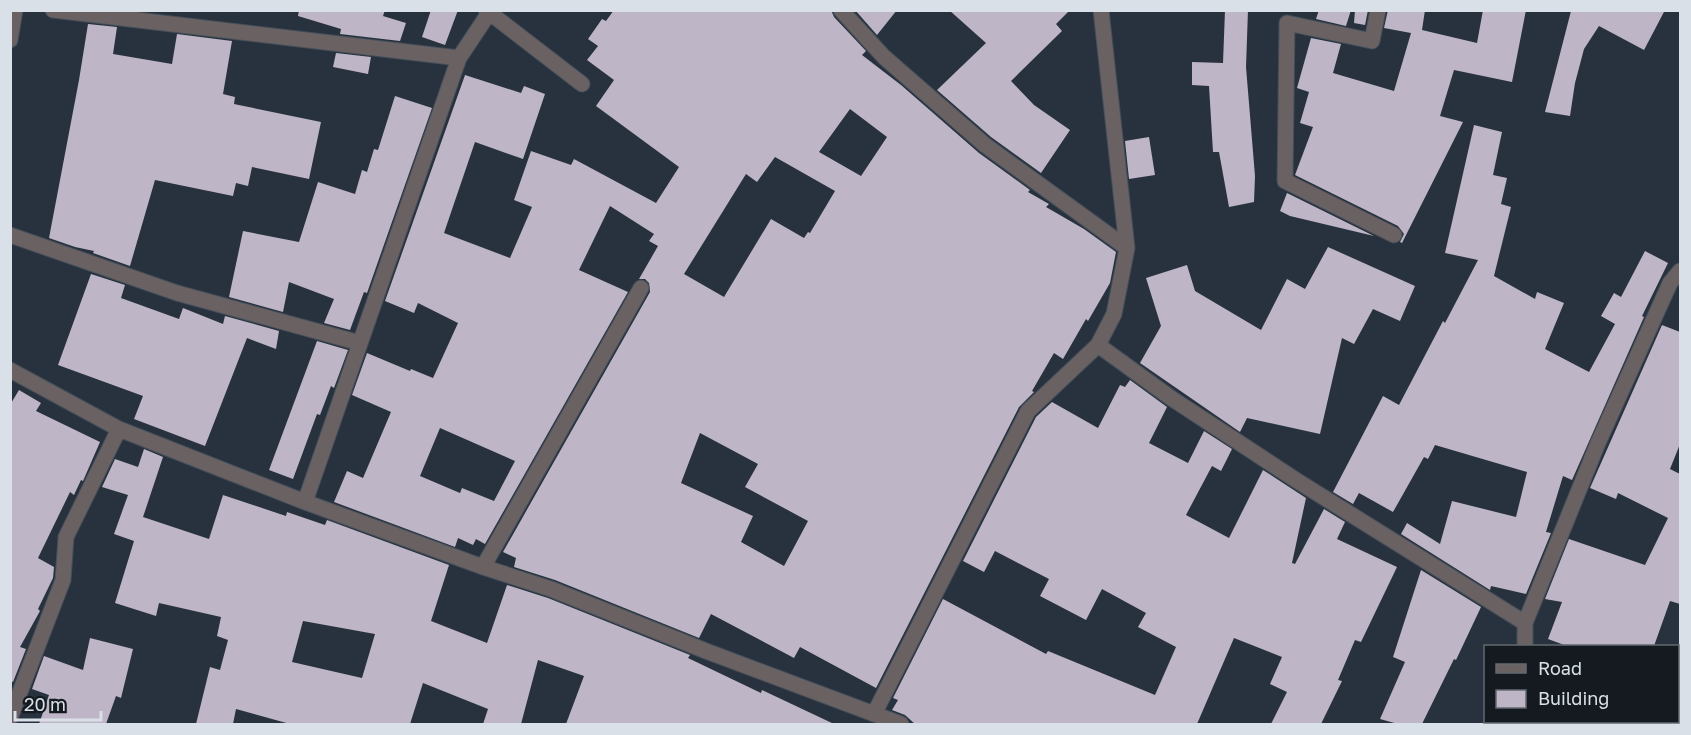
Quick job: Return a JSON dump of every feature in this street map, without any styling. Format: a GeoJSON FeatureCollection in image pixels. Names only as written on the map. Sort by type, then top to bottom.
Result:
{"type":"FeatureCollection","features":[{"type":"Feature","properties":{"kind":"street"},"geometry":{"type":"LineString","coordinates":[[10,40],[15,10]]}},
{"type":"Feature","properties":{"kind":"street"},"geometry":{"type":"LineString","coordinates":[[53,10],[459,58]]}},
{"type":"Feature","properties":{"kind":"street"},"geometry":{"type":"LineString","coordinates":[[841,10],[884,57],[985,145],[1127,248]]}},
{"type":"Feature","properties":{"kind":"street"},"geometry":{"type":"LineString","coordinates":[[874,714],[1028,411],[1098,345],[1114,314],[1127,248],[1101,10]]}},
{"type":"Feature","properties":{"kind":"street"},"geometry":{"type":"LineString","coordinates":[[1378,10],[1372,41],[1287,23],[1285,181],[1394,235]]}},
{"type":"Feature","properties":{"kind":"street"},"geometry":{"type":"LineString","coordinates":[[305,502],[459,58],[488,12],[582,84]]}},
{"type":"Feature","properties":{"kind":"street"},"geometry":{"type":"LineString","coordinates":[[10,235],[177,292],[360,343]]}},
{"type":"Feature","properties":{"kind":"street"},"geometry":{"type":"LineString","coordinates":[[1525,645],[1525,622],[1598,443],[1670,283],[1680,271]]}},
{"type":"Feature","properties":{"kind":"street"},"geometry":{"type":"LineString","coordinates":[[483,567],[641,288]]}},
{"type":"Feature","properties":{"kind":"street"},"geometry":{"type":"LineString","coordinates":[[1098,345],[1190,411],[1299,482],[1525,622]]}},
{"type":"Feature","properties":{"kind":"street"},"geometry":{"type":"LineString","coordinates":[[10,370],[119,429],[305,502],[483,567],[551,589],[706,651],[901,724]]}},
{"type":"Feature","properties":{"kind":"street"},"geometry":{"type":"LineString","coordinates":[[10,718],[63,580],[66,537],[119,429]]}},
{"type":"Feature","properties":{"kind":"building"},"geometry":{"type":"Polygon","coordinates":[[[299,10],[385,10],[383,16],[406,23],[400,41],[340,34],[341,29],[298,16],[299,10]]]}},
{"type":"Feature","properties":{"kind":"building"},"geometry":{"type":"Polygon","coordinates":[[[431,10],[458,10],[445,45],[422,37],[431,10]]]}},
{"type":"Feature","properties":{"kind":"building"},"geometry":{"type":"Polygon","coordinates":[[[614,10],[831,10],[834,17],[866,51],[862,55],[901,85],[979,153],[1030,190],[1028,192],[1049,204],[1046,207],[1084,229],[1116,252],[1110,283],[1088,321],[1086,319],[1063,359],[1054,353],[1032,391],[1034,392],[1019,407],[876,688],[800,647],[794,658],[711,614],[699,638],[555,580],[514,567],[516,558],[503,552],[650,292],[649,283],[645,279],[639,279],[658,246],[649,241],[654,234],[610,206],[579,270],[628,292],[485,544],[476,539],[473,545],[458,538],[455,547],[334,502],[347,471],[363,478],[391,412],[352,395],[367,353],[433,378],[458,323],[418,303],[414,313],[385,301],[465,75],[521,93],[524,86],[545,94],[523,159],[475,142],[444,233],[510,258],[532,207],[514,200],[531,151],[571,165],[574,159],[656,203],[679,167],[596,106],[614,80],[587,60],[598,46],[588,39],[602,19],[606,21],[614,10]],[[850,109],[819,152],[861,176],[887,137],[850,109]],[[775,157],[757,182],[746,174],[684,274],[724,297],[771,219],[804,238],[808,232],[810,233],[835,191],[775,157]],[[440,428],[420,476],[460,493],[462,488],[494,501],[515,461],[440,428]],[[700,433],[681,483],[753,516],[741,542],[784,566],[808,521],[745,487],[758,464],[700,433]]]}},
{"type":"Feature","properties":{"kind":"building"},"geometry":{"type":"Polygon","coordinates":[[[855,10],[897,10],[877,35],[855,10]]]}},
{"type":"Feature","properties":{"kind":"building"},"geometry":{"type":"Polygon","coordinates":[[[949,10],[1070,10],[1056,24],[1062,31],[1011,81],[1034,105],[1070,130],[1041,173],[991,137],[937,90],[986,43],[949,10]]]}},
{"type":"Feature","properties":{"kind":"building"},"geometry":{"type":"Polygon","coordinates":[[[1225,10],[1248,10],[1246,67],[1255,176],[1254,202],[1229,207],[1219,152],[1213,152],[1209,86],[1192,85],[1192,62],[1223,63],[1225,10]]]}},
{"type":"Feature","properties":{"kind":"building"},"geometry":{"type":"Polygon","coordinates":[[[1319,10],[1351,10],[1346,26],[1316,19],[1319,10]]]}},
{"type":"Feature","properties":{"kind":"building"},"geometry":{"type":"Polygon","coordinates":[[[1355,10],[1368,10],[1365,25],[1354,23],[1355,10]]]}},
{"type":"Feature","properties":{"kind":"building"},"geometry":{"type":"Polygon","coordinates":[[[1388,10],[1425,10],[1422,30],[1477,43],[1483,10],[1526,10],[1512,82],[1454,70],[1440,116],[1463,122],[1402,243],[1400,242],[1404,234],[1398,226],[1295,175],[1313,127],[1300,123],[1309,92],[1297,88],[1311,38],[1341,44],[1333,73],[1394,91],[1411,33],[1384,28],[1388,10]]]}},
{"type":"Feature","properties":{"kind":"building"},"geometry":{"type":"Polygon","coordinates":[[[1570,10],[1665,10],[1644,50],[1599,26],[1584,49],[1575,83],[1570,116],[1545,112],[1570,10]]]}},
{"type":"Feature","properties":{"kind":"building"},"geometry":{"type":"Polygon","coordinates":[[[88,24],[117,27],[113,54],[172,64],[177,34],[232,41],[223,94],[235,97],[234,104],[321,122],[309,179],[252,167],[248,186],[236,183],[233,196],[155,180],[130,266],[93,253],[94,251],[49,238],[88,24]]]}},
{"type":"Feature","properties":{"kind":"building"},"geometry":{"type":"Polygon","coordinates":[[[336,53],[371,57],[368,74],[333,67],[336,53]]]}},
{"type":"Feature","properties":{"kind":"building"},"geometry":{"type":"Polygon","coordinates":[[[395,96],[432,108],[367,293],[364,292],[350,330],[324,323],[334,299],[289,282],[283,312],[229,297],[243,231],[299,242],[318,182],[355,194],[362,170],[367,172],[374,149],[378,150],[395,96]]]}},
{"type":"Feature","properties":{"kind":"building"},"geometry":{"type":"Polygon","coordinates":[[[1474,125],[1502,132],[1493,175],[1507,178],[1501,204],[1511,207],[1494,276],[1535,299],[1537,292],[1564,303],[1545,349],[1589,372],[1615,324],[1601,316],[1614,293],[1621,297],[1645,251],[1668,263],[1642,316],[1644,317],[1572,480],[1563,476],[1546,532],[1551,533],[1526,594],[1491,586],[1490,590],[1401,534],[1407,523],[1440,544],[1452,501],[1516,517],[1527,472],[1435,445],[1428,459],[1424,457],[1393,512],[1359,493],[1353,504],[1333,492],[1383,396],[1399,405],[1478,260],[1445,253],[1474,125]]]}},
{"type":"Feature","properties":{"kind":"building"},"geometry":{"type":"Polygon","coordinates":[[[1149,137],[1155,175],[1129,179],[1125,141],[1149,137]]]}},
{"type":"Feature","properties":{"kind":"building"},"geometry":{"type":"Polygon","coordinates":[[[1287,193],[1374,236],[1290,216],[1280,211],[1287,193]]]}},
{"type":"Feature","properties":{"kind":"building"},"geometry":{"type":"Polygon","coordinates":[[[1328,247],[1415,286],[1400,321],[1373,309],[1354,344],[1342,338],[1320,434],[1247,418],[1240,432],[1140,363],[1161,326],[1146,278],[1187,265],[1195,291],[1261,330],[1287,279],[1305,289],[1328,247]]]}},
{"type":"Feature","properties":{"kind":"building"},"geometry":{"type":"Polygon","coordinates":[[[91,274],[125,285],[121,298],[179,319],[183,308],[223,324],[225,316],[279,331],[276,349],[247,338],[205,446],[134,419],[143,396],[58,365],[91,274]]]}},
{"type":"Feature","properties":{"kind":"building"},"geometry":{"type":"Polygon","coordinates":[[[1662,325],[1680,332],[1680,444],[1670,469],[1680,474],[1680,604],[1670,601],[1654,645],[1564,645],[1548,639],[1562,602],[1545,599],[1569,539],[1645,565],[1668,518],[1618,493],[1616,499],[1590,488],[1662,325]]]}},
{"type":"Feature","properties":{"kind":"building"},"geometry":{"type":"Polygon","coordinates":[[[317,341],[348,350],[334,388],[331,386],[320,415],[317,414],[293,479],[269,470],[317,341]]]}},
{"type":"Feature","properties":{"kind":"building"},"geometry":{"type":"Polygon","coordinates":[[[1130,380],[1167,407],[1149,443],[1188,463],[1204,431],[1232,449],[1221,471],[1212,466],[1186,515],[1229,538],[1263,470],[1306,498],[1292,563],[1295,564],[1324,509],[1345,522],[1337,539],[1397,567],[1361,642],[1355,640],[1338,680],[1342,681],[1321,724],[1271,724],[1287,692],[1270,684],[1282,657],[1234,638],[1197,724],[915,724],[905,715],[892,710],[898,700],[893,698],[943,599],[1046,654],[1048,651],[1155,695],[1176,647],[1138,627],[1146,613],[1102,589],[1086,620],[1040,596],[1049,579],[995,551],[984,572],[963,561],[1036,417],[1052,402],[1098,428],[1120,385],[1125,387],[1130,380]]]}},
{"type":"Feature","properties":{"kind":"building"},"geometry":{"type":"Polygon","coordinates":[[[19,390],[41,403],[36,411],[100,442],[83,481],[81,480],[74,495],[70,492],[38,558],[54,567],[53,578],[38,609],[40,611],[20,647],[26,649],[13,682],[10,681],[10,405],[19,390]]]}},
{"type":"Feature","properties":{"kind":"building"},"geometry":{"type":"Polygon","coordinates":[[[144,449],[163,457],[143,517],[209,539],[223,495],[286,516],[287,512],[325,525],[327,520],[449,565],[431,621],[487,643],[507,585],[548,598],[690,655],[688,658],[761,693],[762,690],[834,724],[566,724],[584,676],[538,660],[521,724],[483,724],[488,709],[423,683],[410,724],[290,724],[236,709],[233,724],[196,724],[210,667],[220,670],[228,640],[217,636],[221,617],[159,603],[156,616],[115,603],[134,541],[114,534],[128,495],[102,487],[115,459],[138,467],[144,449]],[[303,621],[292,662],[362,678],[375,634],[303,621]]]}},
{"type":"Feature","properties":{"kind":"building"},"geometry":{"type":"Polygon","coordinates":[[[1421,570],[1481,607],[1422,724],[1398,724],[1380,719],[1405,662],[1393,657],[1421,570]]]}},
{"type":"Feature","properties":{"kind":"building"},"geometry":{"type":"Polygon","coordinates":[[[90,638],[133,649],[121,698],[116,696],[106,724],[39,724],[49,695],[32,689],[44,656],[83,670],[90,638]]]}}]}
